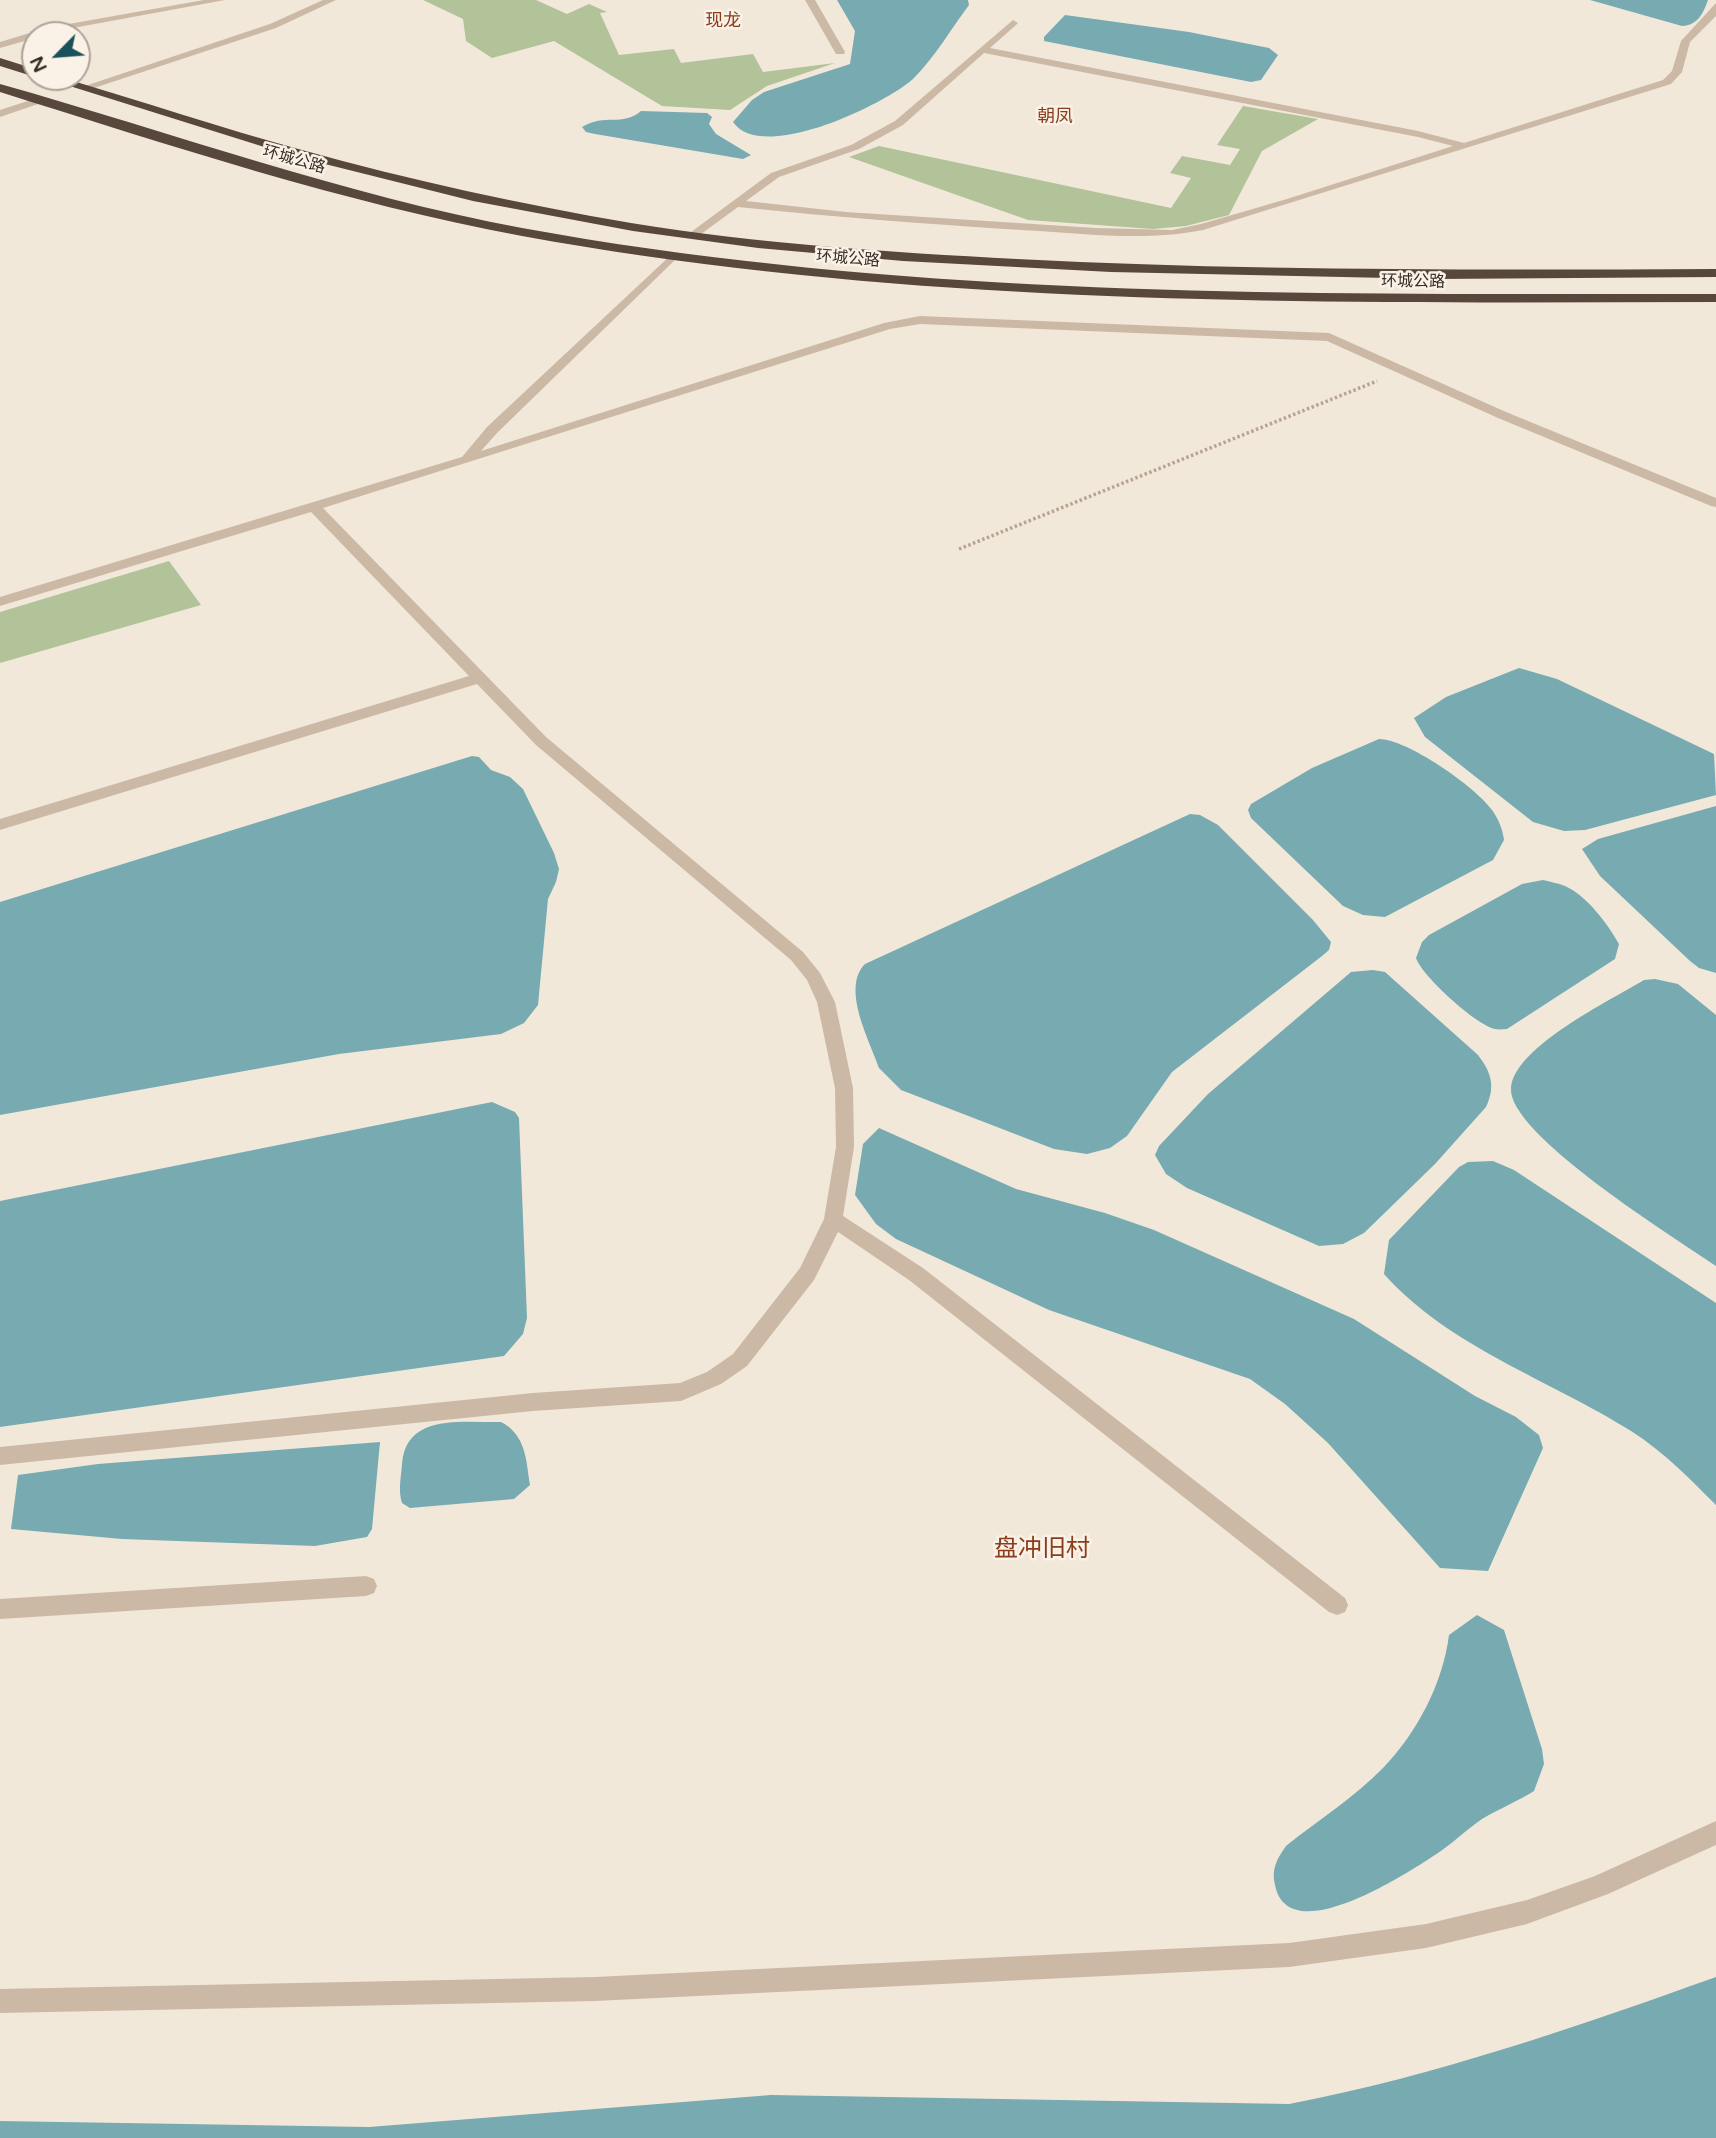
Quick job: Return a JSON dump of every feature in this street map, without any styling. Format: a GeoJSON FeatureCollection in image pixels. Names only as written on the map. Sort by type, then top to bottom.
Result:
{"type":"FeatureCollection","features":[{"type":"Feature","properties":{"kind":"highway"},"geometry":{"type":"LineString","coordinates":[[0,62],[21,69]]}},
{"type":"Feature","properties":{"kind":"highway","name":"环城公路"},"geometry":{"type":"LineString","coordinates":[[0,88],[258,168],[370,198],[522,232],[672,257],[857,278],[1111,293],[1444,300],[1716,298]]}},
{"type":"Feature","properties":{"kind":"highway","name":"环城公路"},"geometry":{"type":"LineString","coordinates":[[91,90],[298,153],[408,182],[541,211],[693,235],[864,254],[1111,268],[1435,275],[1716,273]]}},
{"type":"Feature","properties":{"kind":"street"},"geometry":{"type":"LineString","coordinates":[[0,45],[46,31],[220,0]]}},
{"type":"Feature","properties":{"kind":"street"},"geometry":{"type":"LineString","coordinates":[[91,86],[273,26],[331,0]]}},
{"type":"Feature","properties":{"kind":"street"},"geometry":{"type":"LineString","coordinates":[[810,0],[839,52]]}},
{"type":"Feature","properties":{"kind":"street"},"geometry":{"type":"LineString","coordinates":[[738,204],[846,215],[1162,233],[1203,227],[1667,82],[1678,72],[1684,43],[1707,22],[1716,6]]}},
{"type":"Feature","properties":{"kind":"street"},"geometry":{"type":"LineString","coordinates":[[693,235],[775,175],[855,148],[899,123],[1013,23]]}},
{"type":"Feature","properties":{"kind":"street"},"geometry":{"type":"LineString","coordinates":[[983,50],[1418,134],[1465,146]]}},
{"type":"Feature","properties":{"kind":"street"},"geometry":{"type":"LineString","coordinates":[[0,114],[40,100]]}},
{"type":"Feature","properties":{"kind":"street"},"geometry":{"type":"LineString","coordinates":[[466,461],[492,430],[672,257]]}},
{"type":"Feature","properties":{"kind":"street"},"geometry":{"type":"LineString","coordinates":[[0,602],[466,461],[888,326],[912,321],[1329,337],[1502,415],[1716,503]]}},
{"type":"Feature","properties":{"kind":"street"},"geometry":{"type":"LineString","coordinates":[[0,1456],[533,1402],[681,1392],[714,1378],[740,1360],[807,1274],[833,1219],[845,1147],[844,1087],[826,1002],[814,977],[797,956],[541,741],[314,507]]}},
{"type":"Feature","properties":{"kind":"street"},"geometry":{"type":"LineString","coordinates":[[0,825],[479,678]]}},
{"type":"Feature","properties":{"kind":"street"},"geometry":{"type":"LineString","coordinates":[[833,1219],[916,1274],[1336,1605]]}},
{"type":"Feature","properties":{"kind":"street"},"geometry":{"type":"LineString","coordinates":[[0,1609],[366,1586]]}},
{"type":"Feature","properties":{"kind":"street"},"geometry":{"type":"LineString","coordinates":[[0,2001],[595,1989],[1289,1955],[1370,1946],[1507,1918],[1562,1901],[1716,1833]]}},
{"type":"Feature","properties":{"kind":"path"},"geometry":{"type":"LineString","coordinates":[[959,549],[1403,371]]}},
{"type":"Feature","properties":{"kind":"green space"},"geometry":{"type":"Polygon","coordinates":[[[423,0],[536,0],[567,14],[589,4],[607,12],[600,13],[619,55],[674,49],[681,63],[753,54],[763,72],[835,63],[767,86],[730,110],[662,106],[554,41],[492,58],[466,41],[463,19],[423,0]]]}},
{"type":"Feature","properties":{"kind":"green space"},"geometry":{"type":"Polygon","coordinates":[[[1243,106],[1318,119],[1262,151],[1229,215],[1186,226],[1153,229],[1028,220],[849,157],[879,146],[1171,208],[1191,178],[1170,173],[1182,156],[1230,165],[1240,149],[1217,145],[1243,106]]]}},
{"type":"Feature","properties":{"kind":"green space"},"geometry":{"type":"Polygon","coordinates":[[[169,561],[201,605],[0,663],[0,612],[169,561]]]}},
{"type":"Feature","properties":{"kind":"water"},"geometry":{"type":"Polygon","coordinates":[[[837,0],[968,0],[969,5],[922,70],[878,102],[824,125],[796,133],[770,136],[748,133],[733,122],[752,100],[764,92],[850,64],[855,31],[837,0]]]}},
{"type":"Feature","properties":{"kind":"water"},"geometry":{"type":"Polygon","coordinates":[[[1590,0],[1708,0],[1699,18],[1682,26],[1590,0]]]}},
{"type":"Feature","properties":{"kind":"water"},"geometry":{"type":"Polygon","coordinates":[[[1065,15],[1189,32],[1269,48],[1278,55],[1261,80],[1251,82],[1044,41],[1044,37],[1065,15]]]}},
{"type":"Feature","properties":{"kind":"water"},"geometry":{"type":"Polygon","coordinates":[[[641,111],[707,113],[712,117],[709,124],[716,134],[751,155],[743,159],[595,134],[586,132],[582,127],[598,121],[627,118],[641,111]]]}},
{"type":"Feature","properties":{"kind":"water"},"geometry":{"type":"Polygon","coordinates":[[[1519,668],[1557,679],[1714,754],[1716,795],[1585,830],[1564,831],[1533,822],[1425,737],[1414,718],[1446,697],[1519,668]]]}},
{"type":"Feature","properties":{"kind":"water"},"geometry":{"type":"Polygon","coordinates":[[[1379,739],[1391,741],[1423,755],[1472,789],[1494,813],[1504,840],[1493,860],[1385,917],[1363,915],[1343,906],[1251,818],[1248,810],[1251,804],[1312,768],[1379,739]]]}},
{"type":"Feature","properties":{"kind":"water"},"geometry":{"type":"Polygon","coordinates":[[[472,756],[479,757],[491,770],[510,777],[523,789],[559,869],[548,899],[538,1005],[524,1023],[501,1034],[339,1054],[0,1115],[0,902],[472,756]]]}},
{"type":"Feature","properties":{"kind":"water"},"geometry":{"type":"Polygon","coordinates":[[[1716,806],[1716,973],[1699,968],[1690,961],[1600,876],[1582,849],[1598,839],[1716,806]]]}},
{"type":"Feature","properties":{"kind":"water"},"geometry":{"type":"Polygon","coordinates":[[[1190,814],[1200,815],[1218,825],[1313,920],[1331,942],[1329,950],[1322,956],[1172,1072],[1127,1136],[1110,1148],[1087,1154],[1054,1149],[901,1090],[879,1068],[856,1000],[858,974],[865,964],[1190,814]]]}},
{"type":"Feature","properties":{"kind":"water"},"geometry":{"type":"Polygon","coordinates":[[[1543,880],[1573,890],[1596,911],[1619,944],[1615,959],[1507,1029],[1486,1026],[1451,999],[1420,966],[1416,958],[1422,942],[1429,935],[1522,884],[1543,880]]]}},
{"type":"Feature","properties":{"kind":"water"},"geometry":{"type":"Polygon","coordinates":[[[1351,972],[1385,972],[1478,1055],[1491,1079],[1491,1092],[1486,1107],[1435,1164],[1364,1233],[1343,1244],[1319,1246],[1187,1188],[1166,1174],[1155,1155],[1159,1146],[1208,1094],[1351,972]]]}},
{"type":"Feature","properties":{"kind":"water"},"geometry":{"type":"Polygon","coordinates":[[[1655,979],[1678,984],[1716,1015],[1716,1266],[1633,1210],[1564,1157],[1536,1131],[1517,1108],[1511,1088],[1516,1072],[1546,1041],[1588,1012],[1644,980],[1655,979]]]}},
{"type":"Feature","properties":{"kind":"water"},"geometry":{"type":"Polygon","coordinates":[[[492,1102],[515,1112],[519,1118],[527,1318],[523,1334],[504,1356],[0,1427],[0,1201],[492,1102]]]}},
{"type":"Feature","properties":{"kind":"water"},"geometry":{"type":"Polygon","coordinates":[[[879,1128],[1016,1189],[1105,1213],[1154,1230],[1354,1319],[1475,1396],[1516,1417],[1539,1435],[1543,1448],[1488,1571],[1440,1568],[1328,1443],[1285,1404],[1250,1379],[1049,1310],[896,1239],[876,1224],[855,1195],[863,1144],[879,1128]]]}},
{"type":"Feature","properties":{"kind":"water"},"geometry":{"type":"Polygon","coordinates":[[[1493,1161],[1514,1170],[1716,1303],[1716,1505],[1676,1466],[1643,1439],[1469,1342],[1410,1300],[1384,1274],[1389,1240],[1459,1167],[1468,1162],[1493,1161]]]}},
{"type":"Feature","properties":{"kind":"water"},"geometry":{"type":"Polygon","coordinates":[[[501,1422],[516,1434],[527,1466],[530,1485],[514,1499],[410,1508],[402,1503],[402,1464],[406,1448],[414,1436],[438,1424],[501,1422]]]}},
{"type":"Feature","properties":{"kind":"water"},"geometry":{"type":"Polygon","coordinates":[[[380,1442],[372,1529],[367,1537],[315,1546],[122,1539],[11,1529],[18,1475],[98,1464],[380,1442]]]}},
{"type":"Feature","properties":{"kind":"water"},"geometry":{"type":"Polygon","coordinates":[[[1477,1615],[1504,1630],[1542,1749],[1544,1764],[1534,1791],[1482,1819],[1435,1855],[1400,1877],[1349,1902],[1324,1910],[1301,1911],[1284,1903],[1275,1885],[1274,1874],[1276,1864],[1286,1846],[1361,1788],[1395,1754],[1417,1723],[1434,1689],[1449,1635],[1477,1615]]]}},
{"type":"Feature","properties":{"kind":"water"},"geometry":{"type":"Polygon","coordinates":[[[1716,1977],[1716,2138],[0,2138],[0,2121],[369,2127],[771,2095],[1289,2104],[1344,2093],[1505,2049],[1716,1977]]]}},
{"type":"Feature","properties":{"kind":"district","name":"现龙"},"geometry":{"type":"Point","coordinates":[723,21]}},
{"type":"Feature","properties":{"kind":"district","name":"朝凤"},"geometry":{"type":"Point","coordinates":[1055,117]}},
{"type":"Feature","properties":{"kind":"district","name":"盘冲旧村"},"geometry":{"type":"Point","coordinates":[1042,1550]}}]}
